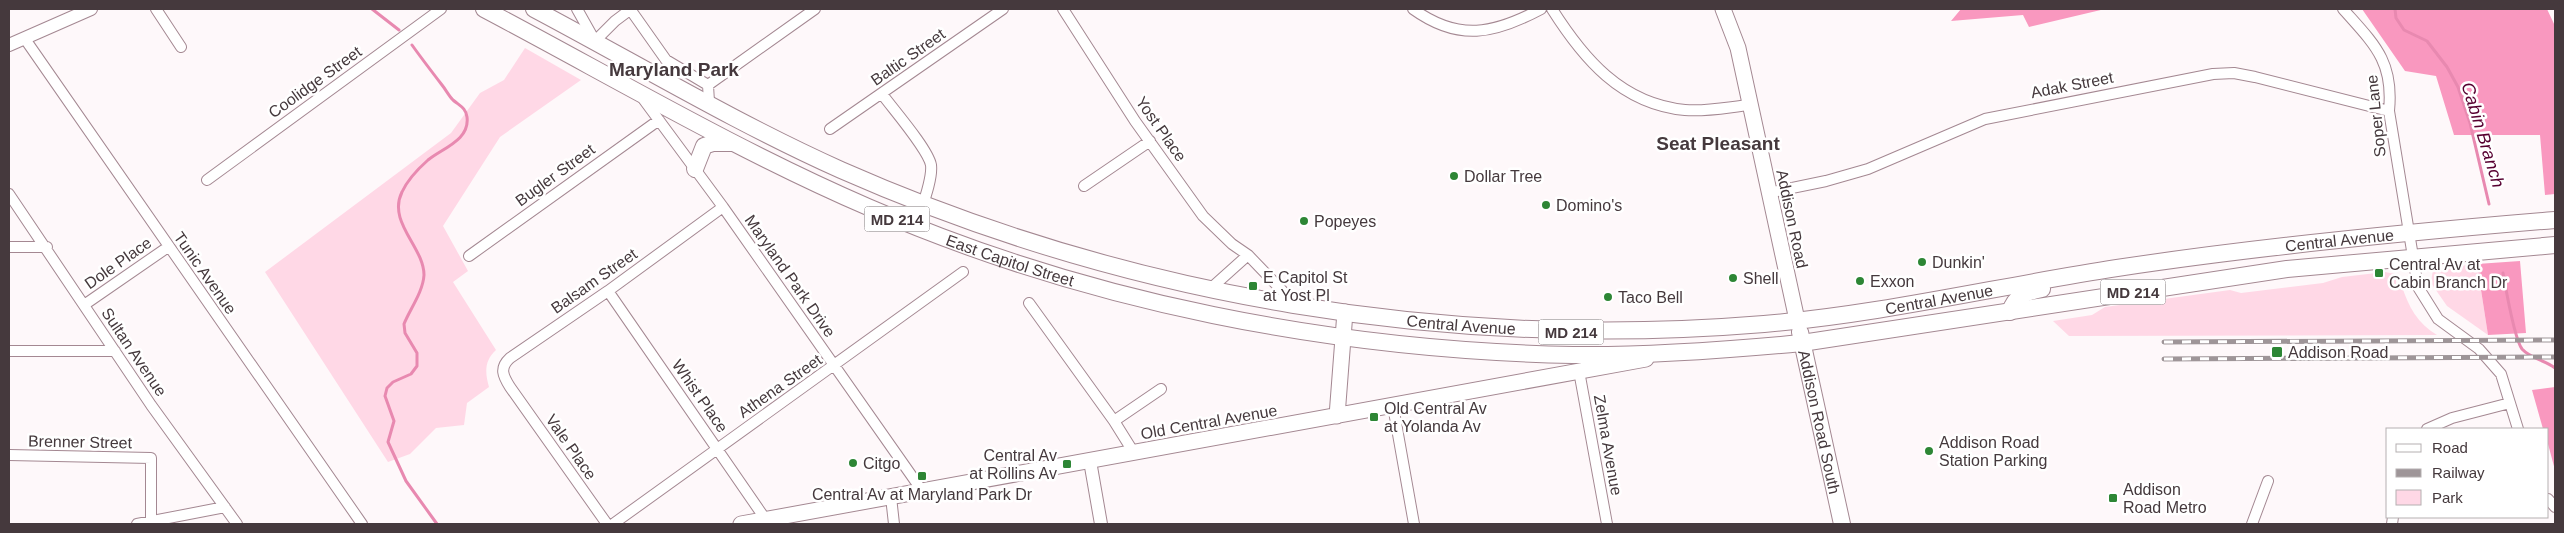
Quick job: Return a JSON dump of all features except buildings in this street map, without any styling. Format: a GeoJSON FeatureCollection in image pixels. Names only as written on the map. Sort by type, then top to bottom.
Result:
{"type":"FeatureCollection","features":[{"type":"Feature","properties":{"kind":"main road","name":"East Capitol Street"},"geometry":{"type":"LineString","coordinates":[[484,9],[734,143],[868,208],[990,254],[1163,304],[1265,325],[1343,337]]}},
{"type":"Feature","properties":{"kind":"main road","name":"East Capitol Street"},"geometry":{"type":"LineString","coordinates":[[534,9],[810,155],[972,222],[1076,257],[1209,290],[1297,307],[1345,312]]}},
{"type":"Feature","properties":{"kind":"main road","name":"Addison Road"},"geometry":{"type":"LineString","coordinates":[[1723,9],[1738,48],[1797,320]]}},
{"type":"Feature","properties":{"kind":"main road"},"geometry":{"type":"LineString","coordinates":[[695,169],[704,146],[713,143],[734,143]]}},
{"type":"Feature","properties":{"kind":"main road","name":"Central Avenue"},"geometry":{"type":"LineString","coordinates":[[1345,312],[1468,327],[1576,332],[1694,328],[1797,320],[1870,311],[2086,273],[2216,253],[2351,237],[2555,220]]}},
{"type":"Feature","properties":{"kind":"main road","name":"Central Avenue"},"geometry":{"type":"LineString","coordinates":[[1343,337],[1496,352],[1577,355],[1682,351],[1802,343],[2296,268],[2555,245]]}},
{"type":"Feature","properties":{"kind":"main road"},"geometry":{"type":"LineString","coordinates":[[2010,312],[2013,303],[2022,294],[2058,286],[2086,273]]}},
{"type":"Feature","properties":{"kind":"main road"},"geometry":{"type":"LineString","coordinates":[[1337,416],[1345,312]]}},
{"type":"Feature","properties":{"kind":"main road","name":"Addison Road South"},"geometry":{"type":"LineString","coordinates":[[1797,320],[1842,524]]}},
{"type":"Feature","properties":{"kind":"main road","name":"Old Central Avenue"},"geometry":{"type":"LineString","coordinates":[[741,524],[1393,406],[1682,351]]}},
{"type":"Feature","properties":{"kind":"street"},"geometry":{"type":"LineString","coordinates":[[9,44],[25,39],[91,9]]}},
{"type":"Feature","properties":{"kind":"street"},"geometry":{"type":"LineString","coordinates":[[156,9],[181,47]]}},
{"type":"Feature","properties":{"kind":"street","name":"Coolidge Street"},"geometry":{"type":"LineString","coordinates":[[207,180],[441,9]]}},
{"type":"Feature","properties":{"kind":"street"},"geometry":{"type":"LineString","coordinates":[[577,9],[595,41],[615,21],[631,9],[666,60],[708,85]]}},
{"type":"Feature","properties":{"kind":"street"},"geometry":{"type":"LineString","coordinates":[[708,85],[815,9]]}},
{"type":"Feature","properties":{"kind":"street","name":"Baltic Street"},"geometry":{"type":"LineString","coordinates":[[830,129],[1002,9]]}},
{"type":"Feature","properties":{"kind":"street","name":"Yost Place"},"geometry":{"type":"LineString","coordinates":[[1063,9],[1150,141],[1203,216],[1232,244],[1248,255],[1297,307]]}},
{"type":"Feature","properties":{"kind":"street"},"geometry":{"type":"LineString","coordinates":[[1413,9],[1438,23],[1465,30],[1484,31],[1501,28],[1541,9]]}},
{"type":"Feature","properties":{"kind":"street"},"geometry":{"type":"LineString","coordinates":[[1552,9],[1588,61],[1612,81],[1640,98],[1686,110],[1750,105]]}},
{"type":"Feature","properties":{"kind":"street","name":"Soper Lane"},"geometry":{"type":"LineString","coordinates":[[2343,9],[2368,36],[2384,60],[2390,80],[2389,111],[2418,287],[2432,312],[2446,326],[2479,350],[2496,368],[2505,383],[2518,428]]}},
{"type":"Feature","properties":{"kind":"street","name":"Tunic Avenue"},"geometry":{"type":"LineString","coordinates":[[25,39],[362,524]]}},
{"type":"Feature","properties":{"kind":"street","name":"Adak Street"},"geometry":{"type":"LineString","coordinates":[[1768,193],[1826,181],[1868,169],[1890,161],[1970,123],[2002,114],[2158,83],[2226,73],[2255,77],[2389,111]]}},
{"type":"Feature","properties":{"kind":"street","name":"Maryland Park Drive"},"geometry":{"type":"LineString","coordinates":[[626,84],[650,106],[923,492]]}},
{"type":"Feature","properties":{"kind":"street"},"geometry":{"type":"LineString","coordinates":[[708,85],[708,102]]}},
{"type":"Feature","properties":{"kind":"street"},"geometry":{"type":"LineString","coordinates":[[882,94],[924,151],[930,164],[923,203],[916,226]]}},
{"type":"Feature","properties":{"kind":"street","name":"Bugler Street"},"geometry":{"type":"LineString","coordinates":[[468,256],[659,120]]}},
{"type":"Feature","properties":{"kind":"street"},"geometry":{"type":"LineString","coordinates":[[1084,186],[1150,141]]}},
{"type":"Feature","properties":{"kind":"street","name":"Sultan Avenue"},"geometry":{"type":"LineString","coordinates":[[9,194],[115,351],[237,524]]}},
{"type":"Feature","properties":{"kind":"street","name":"Balsam Street"},"geometry":{"type":"LineString","coordinates":[[510,387],[503,374],[506,362],[608,291],[723,207]]}},
{"type":"Feature","properties":{"kind":"street"},"geometry":{"type":"LineString","coordinates":[[9,247],[47,248]]}},
{"type":"Feature","properties":{"kind":"street","name":"Dole Place"},"geometry":{"type":"LineString","coordinates":[[84,305],[168,247]]}},
{"type":"Feature","properties":{"kind":"street"},"geometry":{"type":"LineString","coordinates":[[1209,290],[1248,255]]}},
{"type":"Feature","properties":{"kind":"street","name":"Athena Street"},"geometry":{"type":"LineString","coordinates":[[613,524],[964,272]]}},
{"type":"Feature","properties":{"kind":"street","name":"Whist Place"},"geometry":{"type":"LineString","coordinates":[[608,291],[766,520]]}},
{"type":"Feature","properties":{"kind":"street"},"geometry":{"type":"LineString","coordinates":[[1029,303],[1114,421],[1134,453]]}},
{"type":"Feature","properties":{"kind":"street"},"geometry":{"type":"LineString","coordinates":[[9,351],[115,351]]}},
{"type":"Feature","properties":{"kind":"street","name":"Zelma Avenue"},"geometry":{"type":"LineString","coordinates":[[1579,371],[1607,524]]}},
{"type":"Feature","properties":{"kind":"street","name":"Vale Place"},"geometry":{"type":"LineString","coordinates":[[510,387],[607,524]]}},
{"type":"Feature","properties":{"kind":"street"},"geometry":{"type":"LineString","coordinates":[[1114,421],[1161,389]]}},
{"type":"Feature","properties":{"kind":"street"},"geometry":{"type":"LineString","coordinates":[[2429,428],[2452,418],[2510,403]]}},
{"type":"Feature","properties":{"kind":"street"},"geometry":{"type":"LineString","coordinates":[[1393,406],[1414,524]]}},
{"type":"Feature","properties":{"kind":"street","name":"Brenner Street"},"geometry":{"type":"LineString","coordinates":[[9,456],[151,458],[151,522]]}},
{"type":"Feature","properties":{"kind":"street"},"geometry":{"type":"LineString","coordinates":[[1090,461],[1101,524]]}},
{"type":"Feature","properties":{"kind":"street"},"geometry":{"type":"LineString","coordinates":[[2252,524],[2268,481]]}},
{"type":"Feature","properties":{"kind":"street"},"geometry":{"type":"LineString","coordinates":[[891,498],[894,524]]}},
{"type":"Feature","properties":{"kind":"street"},"geometry":{"type":"LineString","coordinates":[[137,524],[225,507]]}},
{"type":"Feature","properties":{"kind":"green space"},"geometry":{"type":"Polygon","coordinates":[[[525,48],[581,80],[500,137],[443,226],[468,271],[453,282],[496,350],[489,358],[486,367],[489,387],[467,403],[464,425],[436,428],[410,454],[388,462],[265,272],[451,133],[480,93],[504,80],[525,48]]]}},
{"type":"Feature","properties":{"kind":"green space"},"geometry":{"type":"Polygon","coordinates":[[[2477,264],[2488,335],[2447,306],[2431,283],[2433,269],[2477,264]]]}},
{"type":"Feature","properties":{"kind":"green space"},"geometry":{"type":"Polygon","coordinates":[[[2385,272],[2395,274],[2400,278],[2396,280],[2396,285],[2402,286],[2407,301],[2419,320],[2437,335],[2069,336],[2053,321],[2092,315],[2105,307],[2230,290],[2241,293],[2323,283],[2342,277],[2385,272]]]}},
{"type":"Feature","properties":{"kind":"shaded area"},"geometry":{"type":"Polygon","coordinates":[[[1961,9],[2105,9],[2029,27],[2023,15],[1951,21],[1961,9]]]}},
{"type":"Feature","properties":{"kind":"shaded area"},"geometry":{"type":"Polygon","coordinates":[[[2362,9],[2547,9],[2555,26],[2555,194],[2545,195],[2540,135],[2454,135],[2436,76],[2405,71],[2362,9]]]}},
{"type":"Feature","properties":{"kind":"shaded area"},"geometry":{"type":"Polygon","coordinates":[[[2520,261],[2526,333],[2488,335],[2477,264],[2520,261]]]}},
{"type":"Feature","properties":{"kind":"shaded area"},"geometry":{"type":"Polygon","coordinates":[[[2555,387],[2555,470],[2549,448],[2549,428],[2543,428],[2532,390],[2555,387]]]}},
{"type":"Feature","properties":{"kind":"waterway"},"geometry":{"type":"LineString","coordinates":[[372,9],[399,30]]}},
{"type":"Feature","properties":{"kind":"waterway","name":"Cabin Branch"},"geometry":{"type":"LineString","coordinates":[[2395,9],[2396,18],[2404,30],[2427,41],[2447,67],[2458,87],[2470,123],[2489,204]]}},
{"type":"Feature","properties":{"kind":"waterway"},"geometry":{"type":"LineString","coordinates":[[412,45],[452,98],[464,109],[467,117],[467,125],[460,138],[428,160],[417,171],[404,188],[399,203],[399,214],[402,224],[418,254],[424,275],[419,294],[404,324],[405,333],[417,353],[417,366],[411,374],[393,382],[387,388],[385,396],[394,421],[388,442],[406,481],[437,524]]}},
{"type":"Feature","properties":{"kind":"waterway","name":"Cabin Branch"},"geometry":{"type":"LineString","coordinates":[[2503,273],[2513,324],[2522,349],[2555,368]]}},
{"type":"Feature","properties":{"kind":"railway"},"geometry":{"type":"LineString","coordinates":[[2164,342],[2555,340]]}},
{"type":"Feature","properties":{"kind":"railway"},"geometry":{"type":"LineString","coordinates":[[2164,359],[2555,357]]}},
{"type":"Feature","properties":{"kind":"place","name":"Dollar Tree"},"geometry":{"type":"Point","coordinates":[1454,176]}},
{"type":"Feature","properties":{"kind":"place","name":"Domino's"},"geometry":{"type":"Point","coordinates":[1546,205]}},
{"type":"Feature","properties":{"kind":"place","name":"Popeyes"},"geometry":{"type":"Point","coordinates":[1304,221]}},
{"type":"Feature","properties":{"kind":"place","name":"Dunkin'"},"geometry":{"type":"Point","coordinates":[1922,262]}},
{"type":"Feature","properties":{"kind":"place","name":"Central Av at Cabin Branch Dr"},"geometry":{"type":"Point","coordinates":[2379,273]}},
{"type":"Feature","properties":{"kind":"place","name":"Shell"},"geometry":{"type":"Point","coordinates":[1733,278]}},
{"type":"Feature","properties":{"kind":"place","name":"Exxon"},"geometry":{"type":"Point","coordinates":[1860,281]}},
{"type":"Feature","properties":{"kind":"place","name":"E Capitol St at Yost Pl"},"geometry":{"type":"Point","coordinates":[1253,286]}},
{"type":"Feature","properties":{"kind":"place","name":"Taco Bell"},"geometry":{"type":"Point","coordinates":[1608,297]}},
{"type":"Feature","properties":{"kind":"place","name":"Addison Road"},"geometry":{"type":"Point","coordinates":[2277,352]}},
{"type":"Feature","properties":{"kind":"place","name":"Old Central Av at Yolanda Av"},"geometry":{"type":"Point","coordinates":[1374,417]}},
{"type":"Feature","properties":{"kind":"place","name":"Addison Road Station Parking"},"geometry":{"type":"Point","coordinates":[1929,451]}},
{"type":"Feature","properties":{"kind":"place","name":"Citgo"},"geometry":{"type":"Point","coordinates":[853,463]}},
{"type":"Feature","properties":{"kind":"place","name":"Central Av at Rollins Av"},"geometry":{"type":"Point","coordinates":[1067,464]}},
{"type":"Feature","properties":{"kind":"place","name":"Central Av at Maryland Park Dr"},"geometry":{"type":"Point","coordinates":[922,476]}},
{"type":"Feature","properties":{"kind":"place","name":"Addison Road Metro"},"geometry":{"type":"Point","coordinates":[2113,498]}},
{"type":"Feature","properties":{"kind":"district","name":"Maryland Park"},"geometry":{"type":"Point","coordinates":[674,69]}},
{"type":"Feature","properties":{"kind":"district","name":"Seat Pleasant"},"geometry":{"type":"Point","coordinates":[1718,143]}}]}
